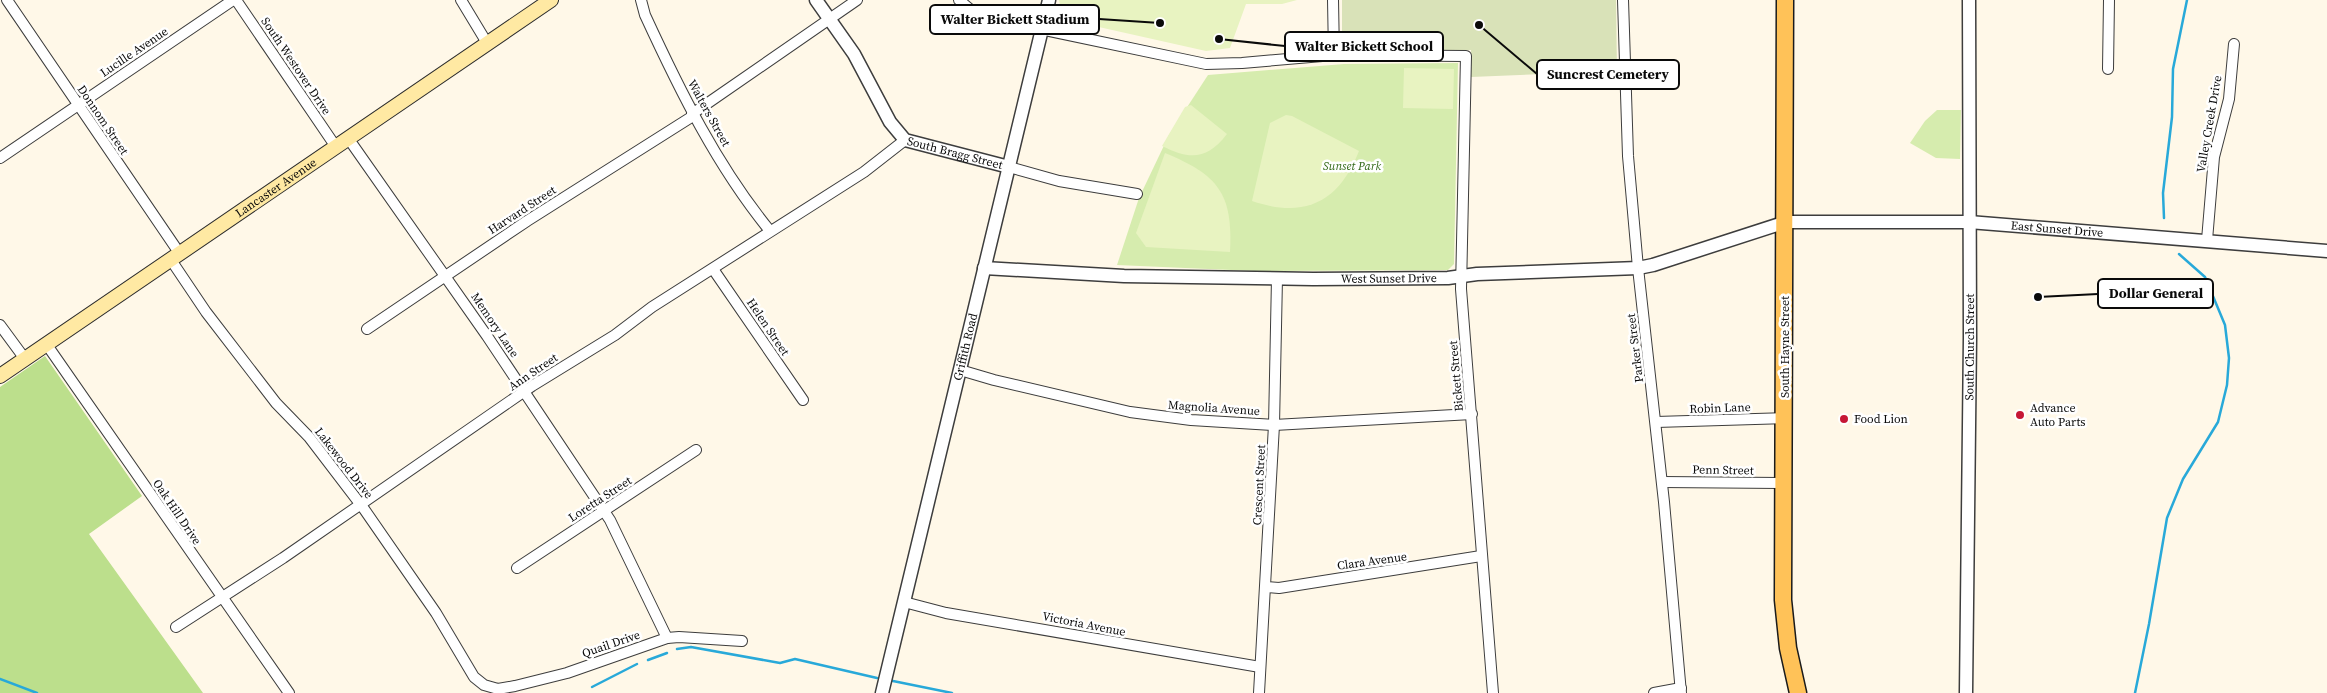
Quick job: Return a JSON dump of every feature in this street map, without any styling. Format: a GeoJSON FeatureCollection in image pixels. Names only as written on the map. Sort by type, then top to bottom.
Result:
{"type":"FeatureCollection","features":[{"type":"Feature","properties":{"kind":"main road","name":"Lancaster Avenue"},"geometry":{"type":"LineString","coordinates":[[0,376],[551,0]]}},
{"type":"Feature","properties":{"kind":"main road","name":"South Hayne Street"},"geometry":{"type":"LineString","coordinates":[[1785,0],[1786,222],[1783,600],[1788,648],[1798,693]]}},
{"type":"Feature","properties":{"kind":"street","name":"Donnom Street"},"geometry":{"type":"LineString","coordinates":[[7,0],[175,257]]}},
{"type":"Feature","properties":{"kind":"street","name":"Lucille Avenue"},"geometry":{"type":"LineString","coordinates":[[0,158],[234,0]]}},
{"type":"Feature","properties":{"kind":"street","name":"South Westover Drive"},"geometry":{"type":"LineString","coordinates":[[234,0],[336,147]]}},
{"type":"Feature","properties":{"kind":"street"},"geometry":{"type":"LineString","coordinates":[[461,0],[487,43]]}},
{"type":"Feature","properties":{"kind":"street","name":"Walters Street"},"geometry":{"type":"LineString","coordinates":[[641,0],[644,15],[693,115],[727,170],[770,231]]}},
{"type":"Feature","properties":{"kind":"street","name":"South Bragg Street"},"geometry":{"type":"LineString","coordinates":[[816,0],[870,81],[890,122],[905,140],[1059,181],[1137,194]]}},
{"type":"Feature","properties":{"kind":"street","name":"Harvard Street"},"geometry":{"type":"LineString","coordinates":[[367,329],[527,221],[693,115],[857,0]]}},
{"type":"Feature","properties":{"kind":"street"},"geometry":{"type":"LineString","coordinates":[[960,0],[978,16],[1206,64],[1242,63],[1334,54],[1333,0]]}},
{"type":"Feature","properties":{"kind":"street","name":"Griffith Road"},"geometry":{"type":"LineString","coordinates":[[882,693],[1049,0]]}},
{"type":"Feature","properties":{"kind":"street","name":"Parker Street"},"geometry":{"type":"LineString","coordinates":[[1623,0],[1628,156],[1638,268],[1662,482],[1681,691]]}},
{"type":"Feature","properties":{"kind":"street","name":"South Church Street"},"geometry":{"type":"LineString","coordinates":[[1966,693],[1969,0]]}},
{"type":"Feature","properties":{"kind":"street"},"geometry":{"type":"LineString","coordinates":[[2108,69],[2109,0]]}},
{"type":"Feature","properties":{"kind":"street","name":"Valley Creek Drive"},"geometry":{"type":"LineString","coordinates":[[2207,240],[2214,158],[2229,99],[2234,44]]}},
{"type":"Feature","properties":{"kind":"street","name":"Bickett Street"},"geometry":{"type":"LineString","coordinates":[[1334,54],[1466,56],[1461,276],[1493,693]]}},
{"type":"Feature","properties":{"kind":"street","name":"Memory Lane"},"geometry":{"type":"LineString","coordinates":[[348,138],[525,392],[604,511],[668,638]]}},
{"type":"Feature","properties":{"kind":"street","name":"Ann Street"},"geometry":{"type":"LineString","coordinates":[[176,627],[283,558],[525,392],[770,231],[864,172],[905,140]]}},
{"type":"Feature","properties":{"kind":"street","name":"West Sunset Drive"},"geometry":{"type":"LineString","coordinates":[[984,268],[1124,276],[1277,278],[1461,276],[1638,268],[1653,265],[1786,222]]}},
{"type":"Feature","properties":{"kind":"street","name":"East Sunset Drive"},"geometry":{"type":"LineString","coordinates":[[1786,222],[1969,222],[2327,251]]}},
{"type":"Feature","properties":{"kind":"street","name":"Lakewood Drive"},"geometry":{"type":"LineString","coordinates":[[175,257],[206,312],[276,403],[308,437],[361,505],[436,613],[474,677],[489,688]]}},
{"type":"Feature","properties":{"kind":"street","name":"Helen Street"},"geometry":{"type":"LineString","coordinates":[[713,269],[803,400]]}},
{"type":"Feature","properties":{"kind":"street","name":"Crescent Street"},"geometry":{"type":"LineString","coordinates":[[1259,693],[1274,425],[1277,278]]}},
{"type":"Feature","properties":{"kind":"street"},"geometry":{"type":"LineString","coordinates":[[0,325],[25,359]]}},
{"type":"Feature","properties":{"kind":"street","name":"Oak Hill Drive"},"geometry":{"type":"LineString","coordinates":[[47,345],[220,597],[289,693]]}},
{"type":"Feature","properties":{"kind":"street","name":"Magnolia Avenue"},"geometry":{"type":"LineString","coordinates":[[960,370],[994,380],[1130,412],[1191,420],[1274,425],[1472,414]]}},
{"type":"Feature","properties":{"kind":"street","name":"Robin Lane"},"geometry":{"type":"LineString","coordinates":[[1656,422],[1785,418]]}},
{"type":"Feature","properties":{"kind":"street","name":"Loretta Street"},"geometry":{"type":"LineString","coordinates":[[517,568],[696,450]]}},
{"type":"Feature","properties":{"kind":"street","name":"Penn Street"},"geometry":{"type":"LineString","coordinates":[[1662,482],[1784,484]]}},
{"type":"Feature","properties":{"kind":"street","name":"Clara Avenue"},"geometry":{"type":"LineString","coordinates":[[1266,587],[1288,586],[1481,556]]}},
{"type":"Feature","properties":{"kind":"street","name":"Victoria Avenue"},"geometry":{"type":"LineString","coordinates":[[904,602],[946,613],[1260,667]]}},
{"type":"Feature","properties":{"kind":"street","name":"Quail Drive"},"geometry":{"type":"LineString","coordinates":[[489,688],[507,688],[567,673],[668,638],[689,637],[742,641]]}},
{"type":"Feature","properties":{"kind":"street"},"geometry":{"type":"LineString","coordinates":[[1654,693],[1681,691]]}},
{"type":"Feature","properties":{"kind":"green space"},"geometry":{"type":"Polygon","coordinates":[[[1059,0],[1297,0],[1282,4],[1246,4],[1230,48],[1206,51],[1063,19],[1059,0]]]}},
{"type":"Feature","properties":{"kind":"green space"},"geometry":{"type":"Polygon","coordinates":[[[1342,0],[1616,0],[1617,71],[1471,77],[1471,50],[1342,50],[1342,0]]]}},
{"type":"Feature","properties":{"kind":"green space","name":"Sunset Park"},"geometry":{"type":"Polygon","coordinates":[[[1458,63],[1454,264],[1448,270],[1254,271],[1117,265],[1139,198],[1169,135],[1208,75],[1344,64],[1458,63]]]}},
{"type":"Feature","properties":{"kind":"green space"},"geometry":{"type":"Polygon","coordinates":[[[1404,68],[1454,69],[1453,109],[1403,108],[1404,68]]]}},
{"type":"Feature","properties":{"kind":"green space"},"geometry":{"type":"Polygon","coordinates":[[[1191,105],[1227,134],[1212,149],[1198,155],[1181,154],[1162,146],[1185,107],[1191,105]]]}},
{"type":"Feature","properties":{"kind":"green space"},"geometry":{"type":"Polygon","coordinates":[[[1937,110],[1961,110],[1960,159],[1936,158],[1910,143],[1925,121],[1937,110]]]}},
{"type":"Feature","properties":{"kind":"green space"},"geometry":{"type":"Polygon","coordinates":[[[1286,115],[1292,116],[1359,151],[1351,169],[1341,183],[1318,202],[1304,207],[1288,208],[1252,201],[1270,123],[1286,115]]]}},
{"type":"Feature","properties":{"kind":"green space"},"geometry":{"type":"Polygon","coordinates":[[[1165,153],[1198,169],[1210,178],[1218,189],[1225,201],[1229,215],[1230,252],[1146,247],[1136,233],[1165,153]]]}},
{"type":"Feature","properties":{"kind":"green space"},"geometry":{"type":"Polygon","coordinates":[[[45,356],[142,496],[89,534],[203,693],[0,693],[0,387],[45,356]]]}},
{"type":"Feature","properties":{"kind":"waterway"},"geometry":{"type":"LineString","coordinates":[[2164,218],[2163,193],[2172,117],[2173,69],[2187,0]]}},
{"type":"Feature","properties":{"kind":"waterway"},"geometry":{"type":"LineString","coordinates":[[2135,693],[2167,518],[2183,479],[2218,422],[2227,385],[2229,358],[2225,325],[2205,277],[2179,254]]}},
{"type":"Feature","properties":{"kind":"waterway"},"geometry":{"type":"LineString","coordinates":[[677,649],[691,647],[780,663],[795,659],[877,678]]}},
{"type":"Feature","properties":{"kind":"waterway"},"geometry":{"type":"LineString","coordinates":[[648,660],[667,653]]}},
{"type":"Feature","properties":{"kind":"waterway"},"geometry":{"type":"LineString","coordinates":[[592,687],[637,664]]}},
{"type":"Feature","properties":{"kind":"waterway"},"geometry":{"type":"LineString","coordinates":[[0,679],[37,693]]}},
{"type":"Feature","properties":{"kind":"waterway"},"geometry":{"type":"LineString","coordinates":[[893,681],[952,693]]}},
{"type":"Feature","properties":{"kind":"place","name":"Walter Bickett Stadium"},"geometry":{"type":"Point","coordinates":[1160,23]}},
{"type":"Feature","properties":{"kind":"place","name":"Suncrest Cemetery"},"geometry":{"type":"Point","coordinates":[1479,25]}},
{"type":"Feature","properties":{"kind":"place","name":"Walter Bickett School"},"geometry":{"type":"Point","coordinates":[1219,39]}},
{"type":"Feature","properties":{"kind":"place","name":"Dollar General"},"geometry":{"type":"Point","coordinates":[2038,297]}},
{"type":"Feature","properties":{"kind":"place","name":"Advance Auto Parts"},"geometry":{"type":"Point","coordinates":[2020,415]}},
{"type":"Feature","properties":{"kind":"place","name":"Food Lion"},"geometry":{"type":"Point","coordinates":[1844,419]}}]}
